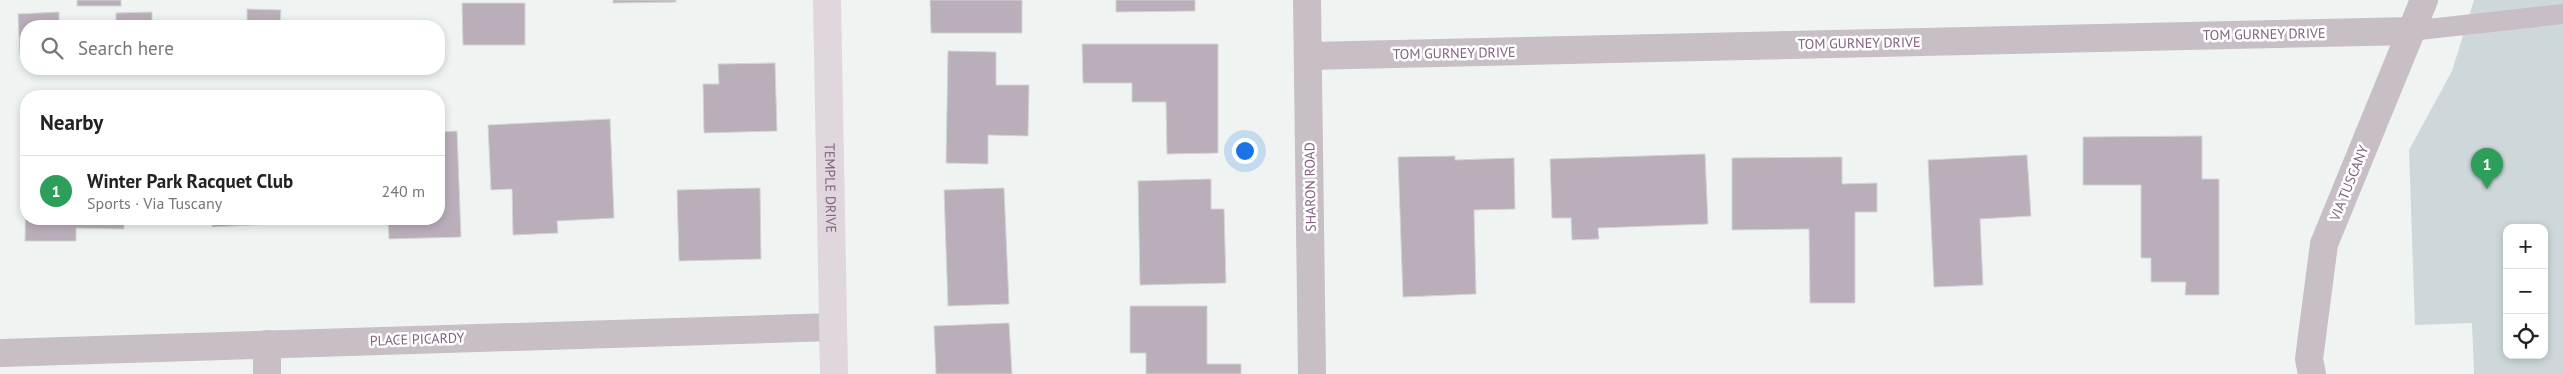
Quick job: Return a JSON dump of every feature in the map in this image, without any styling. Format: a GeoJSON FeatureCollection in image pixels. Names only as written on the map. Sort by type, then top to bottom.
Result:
{"type":"FeatureCollection","features":[{"type":"Feature","properties":{"kind":"street","name":"TEMPLE DRIVE"},"geometry":{"type":"LineString","coordinates":[[827,0],[834,374]]}},
{"type":"Feature","properties":{"kind":"street","name":"SHARON ROAD"},"geometry":{"type":"LineString","coordinates":[[1307,0],[1312,374]]}},
{"type":"Feature","properties":{"kind":"street","name":"VIA TUSCANY"},"geometry":{"type":"LineString","coordinates":[[2312,374],[2309,359],[2324,244],[2424,0]]}},
{"type":"Feature","properties":{"kind":"street","name":"TOM GURNEY DRIVE"},"geometry":{"type":"LineString","coordinates":[[1309,56],[2410,31]]}},
{"type":"Feature","properties":{"kind":"street","name":"PLACE PICARDY"},"geometry":{"type":"LineString","coordinates":[[0,353],[834,326]]}},
{"type":"Feature","properties":{"kind":"street"},"geometry":{"type":"LineString","coordinates":[[267,344],[267,374]]}},
{"type":"Feature","properties":{"kind":"lane"},"geometry":{"type":"LineString","coordinates":[[2410,31],[2563,14]]}},
{"type":"Feature","properties":{"kind":"shaded area"},"geometry":{"type":"Polygon","coordinates":[[[2474,0],[2563,0],[2563,374],[2474,374],[2472,323],[2415,325],[2409,150],[2452,71],[2474,0]]]}},
{"type":"Feature","properties":{"kind":"building"},"geometry":{"type":"Polygon","coordinates":[[[77,0],[121,0],[121,6],[77,6],[77,0]]]}},
{"type":"Feature","properties":{"kind":"building"},"geometry":{"type":"Polygon","coordinates":[[[613,0],[676,0],[676,2],[613,3],[613,0]]]}},
{"type":"Feature","properties":{"kind":"building"},"geometry":{"type":"Polygon","coordinates":[[[930,0],[1022,0],[1022,33],[931,33],[930,0]]]}},
{"type":"Feature","properties":{"kind":"building"},"geometry":{"type":"Polygon","coordinates":[[[1116,0],[1195,0],[1195,11],[1116,12],[1116,0]]]}},
{"type":"Feature","properties":{"kind":"building"},"geometry":{"type":"Polygon","coordinates":[[[462,3],[525,3],[525,45],[463,45],[462,3]]]}},
{"type":"Feature","properties":{"kind":"building"},"geometry":{"type":"Polygon","coordinates":[[[247,9],[281,10],[280,20],[247,20],[247,9]]]}},
{"type":"Feature","properties":{"kind":"building"},"geometry":{"type":"Polygon","coordinates":[[[59,12],[59,20],[20,20],[20,55],[18,14],[59,12]]]}},
{"type":"Feature","properties":{"kind":"building"},"geometry":{"type":"Polygon","coordinates":[[[152,12],[152,20],[116,20],[116,13],[152,12]]]}},
{"type":"Feature","properties":{"kind":"building"},"geometry":{"type":"Polygon","coordinates":[[[1082,44],[1218,44],[1218,153],[1167,154],[1166,102],[1132,102],[1132,83],[1083,83],[1082,44]]]}},
{"type":"Feature","properties":{"kind":"building"},"geometry":{"type":"Polygon","coordinates":[[[948,51],[996,52],[996,85],[1029,85],[1028,136],[988,135],[988,164],[946,163],[948,51]]]}},
{"type":"Feature","properties":{"kind":"building"},"geometry":{"type":"Polygon","coordinates":[[[775,63],[777,131],[704,133],[703,84],[719,84],[718,64],[775,63]]]}},
{"type":"Feature","properties":{"kind":"building"},"geometry":{"type":"Polygon","coordinates":[[[610,119],[614,218],[557,221],[558,233],[513,235],[512,189],[491,190],[488,125],[610,119]]]}},
{"type":"Feature","properties":{"kind":"building"},"geometry":{"type":"Polygon","coordinates":[[[457,131],[461,237],[389,239],[388,225],[445,225],[445,132],[457,131]]]}},
{"type":"Feature","properties":{"kind":"building"},"geometry":{"type":"Polygon","coordinates":[[[2202,136],[2202,179],[2219,179],[2219,295],[2185,295],[2186,282],[2151,282],[2151,258],[2141,258],[2141,185],[2083,185],[2083,137],[2202,136]]]}},
{"type":"Feature","properties":{"kind":"building"},"geometry":{"type":"Polygon","coordinates":[[[1705,154],[1708,224],[1598,228],[1599,239],[1572,240],[1571,218],[1552,218],[1550,159],[1705,154]]]}},
{"type":"Feature","properties":{"kind":"building"},"geometry":{"type":"Polygon","coordinates":[[[2027,155],[2031,216],[1980,219],[1983,285],[1934,287],[1928,160],[2027,155]]]}},
{"type":"Feature","properties":{"kind":"building"},"geometry":{"type":"Polygon","coordinates":[[[1455,156],[1455,160],[1514,158],[1515,209],[1474,210],[1476,294],[1403,297],[1398,157],[1455,156]]]}},
{"type":"Feature","properties":{"kind":"building"},"geometry":{"type":"Polygon","coordinates":[[[1842,157],[1842,184],[1877,183],[1877,212],[1855,212],[1855,303],[1810,303],[1809,229],[1732,230],[1732,158],[1842,157]]]}},
{"type":"Feature","properties":{"kind":"building"},"geometry":{"type":"Polygon","coordinates":[[[1211,179],[1211,209],[1224,209],[1226,283],[1140,285],[1138,181],[1211,179]]]}},
{"type":"Feature","properties":{"kind":"building"},"geometry":{"type":"Polygon","coordinates":[[[760,188],[761,259],[679,261],[677,190],[760,188]]]}},
{"type":"Feature","properties":{"kind":"building"},"geometry":{"type":"Polygon","coordinates":[[[1004,188],[1009,304],[948,306],[944,190],[1004,188]]]}},
{"type":"Feature","properties":{"kind":"building"},"geometry":{"type":"Polygon","coordinates":[[[25,225],[124,225],[124,229],[76,228],[76,241],[25,241],[25,225]]]}},
{"type":"Feature","properties":{"kind":"building"},"geometry":{"type":"Polygon","coordinates":[[[212,225],[251,225],[212,227],[212,225]]]}},
{"type":"Feature","properties":{"kind":"building"},"geometry":{"type":"Polygon","coordinates":[[[1130,306],[1207,306],[1207,364],[1241,364],[1241,374],[1146,374],[1146,353],[1130,353],[1130,306]]]}},
{"type":"Feature","properties":{"kind":"building"},"geometry":{"type":"Polygon","coordinates":[[[1009,323],[1012,374],[936,374],[934,326],[1009,323]]]}},
{"type":"Feature","properties":{"kind":"place","name":"Winter Park Racquet Club"},"geometry":{"type":"Point","coordinates":[2487,189]}}]}
